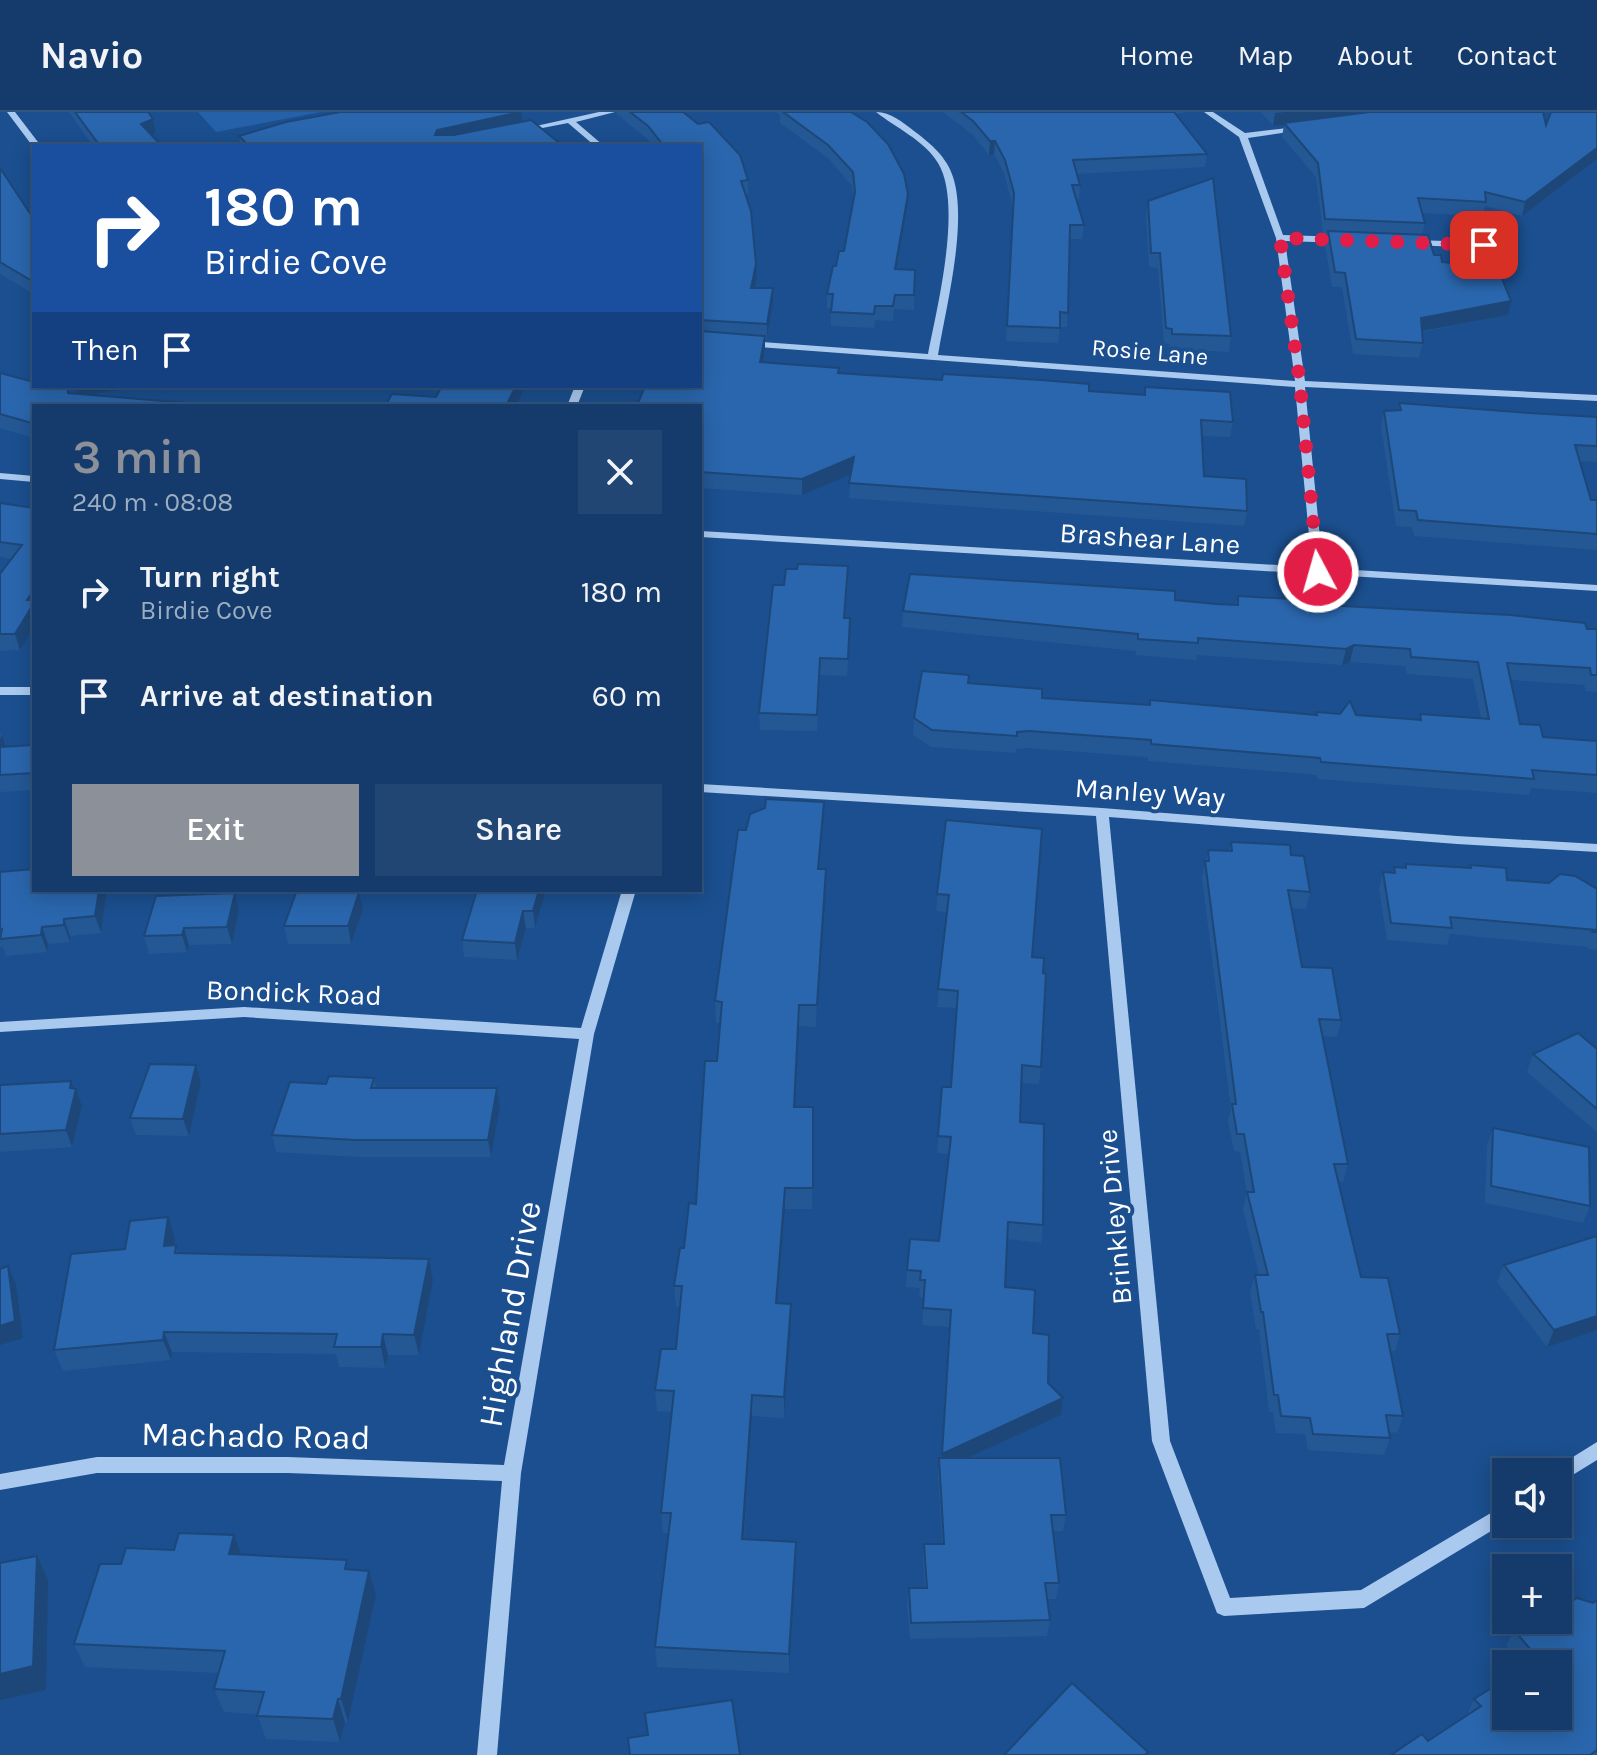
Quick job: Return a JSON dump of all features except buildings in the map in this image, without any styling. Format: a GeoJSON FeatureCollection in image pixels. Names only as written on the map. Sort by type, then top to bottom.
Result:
{"type":"FeatureCollection","features":[{"type":"Feature","properties":{"kind":"street"},"geometry":{"type":"LineString","coordinates":[[11,112],[35,144]]}},
{"type":"Feature","properties":{"kind":"street"},"geometry":{"type":"LineString","coordinates":[[513,132],[611,112]]}},
{"type":"Feature","properties":{"kind":"street"},"geometry":{"type":"LineString","coordinates":[[880,112],[903,126],[944,164],[955,219],[933,355]]}},
{"type":"Feature","properties":{"kind":"street"},"geometry":{"type":"LineString","coordinates":[[1208,112],[1243,136],[1280,238],[1300,384],[1318,572]]}},
{"type":"Feature","properties":{"kind":"street"},"geometry":{"type":"LineString","coordinates":[[570,121],[598,144]]}},
{"type":"Feature","properties":{"kind":"street"},"geometry":{"type":"LineString","coordinates":[[1243,136],[1313,127]]}},
{"type":"Feature","properties":{"kind":"street"},"geometry":{"type":"LineString","coordinates":[[1280,238],[1358,241]]}},
{"type":"Feature","properties":{"kind":"street"},"geometry":{"type":"LineString","coordinates":[[1404,242],[1513,246]]}},
{"type":"Feature","properties":{"kind":"street","name":"Rosie Lane"},"geometry":{"type":"LineString","coordinates":[[731,343],[933,355],[1300,384],[1597,398]]}},
{"type":"Feature","properties":{"kind":"street"},"geometry":{"type":"LineString","coordinates":[[0,476],[32,479]]}},
{"type":"Feature","properties":{"kind":"street","name":"Brashear Lane"},"geometry":{"type":"LineString","coordinates":[[702,534],[1597,588]]}},
{"type":"Feature","properties":{"kind":"street"},"geometry":{"type":"LineString","coordinates":[[0,691],[32,691]]}},
{"type":"Feature","properties":{"kind":"street","name":"Manley Way"},"geometry":{"type":"LineString","coordinates":[[702,788],[1102,812],[1597,848]]}},
{"type":"Feature","properties":{"kind":"street","name":"Brinkley Drive"},"geometry":{"type":"LineString","coordinates":[[1102,812],[1161,1441],[1224,1607],[1364,1599],[1492,1521]]}},
{"type":"Feature","properties":{"kind":"street","name":"Highland Drive"},"geometry":{"type":"LineString","coordinates":[[487,1755],[512,1473],[587,1034],[628,892]]}},
{"type":"Feature","properties":{"kind":"street","name":"Bondick Road"},"geometry":{"type":"LineString","coordinates":[[0,1027],[244,1012],[587,1034]]}},
{"type":"Feature","properties":{"kind":"street"},"geometry":{"type":"LineString","coordinates":[[1572,1467],[1597,1450]]}},
{"type":"Feature","properties":{"kind":"street","name":"Machado Road"},"geometry":{"type":"LineString","coordinates":[[0,1482],[97,1465],[288,1465],[512,1473]]}},
{"type":"Feature","properties":{"kind":"shaded area"},"geometry":{"type":"Polygon","coordinates":[[[198,112],[321,112],[216,132],[198,112]]]}},
{"type":"Feature","properties":{"kind":"route"},"geometry":{"type":"LineString","coordinates":[[1318,572],[1300,384],[1280,238],[1484,245]]}}]}
